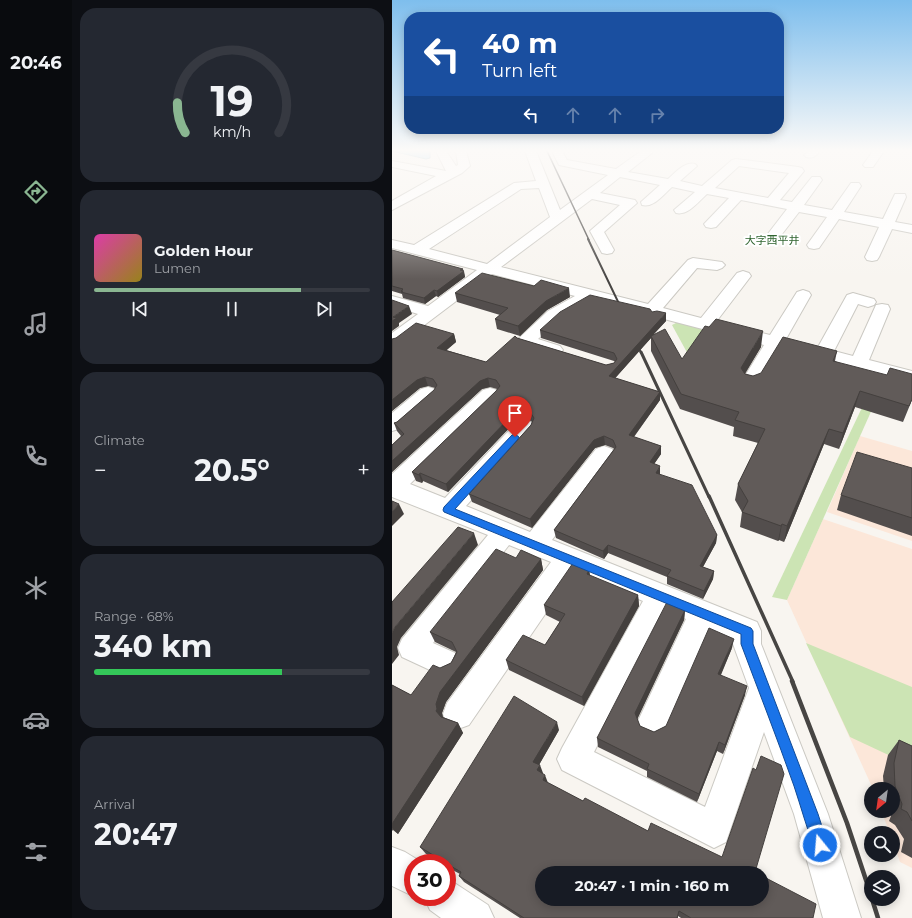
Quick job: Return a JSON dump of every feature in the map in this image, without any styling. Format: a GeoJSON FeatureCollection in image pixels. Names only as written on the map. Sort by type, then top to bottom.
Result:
{"type":"FeatureCollection","features":[{"type":"Feature","properties":{"kind":"street"},"geometry":{"type":"LineString","coordinates":[[395,202],[411,194]]}},
{"type":"Feature","properties":{"kind":"street"},"geometry":{"type":"LineString","coordinates":[[417,250],[506,194]]}},
{"type":"Feature","properties":{"kind":"street"},"geometry":{"type":"LineString","coordinates":[[548,194],[557,218]]}},
{"type":"Feature","properties":{"kind":"street"},"geometry":{"type":"LineString","coordinates":[[392,341],[588,194],[630,203],[597,231],[607,250]]}},
{"type":"Feature","properties":{"kind":"street"},"geometry":{"type":"LineString","coordinates":[[647,202],[657,194]]}},
{"type":"Feature","properties":{"kind":"street"},"geometry":{"type":"LineString","coordinates":[[681,210],[700,194]]}},
{"type":"Feature","properties":{"kind":"street"},"geometry":{"type":"LineString","coordinates":[[726,194],[912,229]]}},
{"type":"Feature","properties":{"kind":"street"},"geometry":{"type":"LineString","coordinates":[[771,202],[778,194]]}},
{"type":"Feature","properties":{"kind":"street"},"geometry":{"type":"LineString","coordinates":[[774,235],[797,208],[807,194]]}},
{"type":"Feature","properties":{"kind":"street"},"geometry":{"type":"LineString","coordinates":[[814,245],[850,194]]}},
{"type":"Feature","properties":{"kind":"street"},"geometry":{"type":"LineString","coordinates":[[711,224],[738,196]]}},
{"type":"Feature","properties":{"kind":"street"},"geometry":{"type":"LineString","coordinates":[[872,257],[900,197]]}},
{"type":"Feature","properties":{"kind":"street"},"geometry":{"type":"LineString","coordinates":[[392,244],[912,377]]}},
{"type":"Feature","properties":{"kind":"street"},"geometry":{"type":"LineString","coordinates":[[652,310],[692,263],[717,265]]}},
{"type":"Feature","properties":{"kind":"street"},"geometry":{"type":"LineString","coordinates":[[705,324],[743,276]]}},
{"type":"Feature","properties":{"kind":"street"},"geometry":{"type":"LineString","coordinates":[[570,355],[525,341],[554,315],[590,294]]}},
{"type":"Feature","properties":{"kind":"street"},"geometry":{"type":"LineString","coordinates":[[750,384],[803,295]]}},
{"type":"Feature","properties":{"kind":"street"},"geometry":{"type":"LineString","coordinates":[[823,354],[853,298],[875,305],[859,363]]}},
{"type":"Feature","properties":{"kind":"street"},"geometry":{"type":"LineString","coordinates":[[392,301],[431,312]]}},
{"type":"Feature","properties":{"kind":"street"},"geometry":{"type":"LineString","coordinates":[[392,424],[428,393]]}},
{"type":"Feature","properties":{"kind":"street"},"geometry":{"type":"LineString","coordinates":[[490,394],[392,487],[747,631],[747,644],[811,814],[842,918]]}},
{"type":"Feature","properties":{"kind":"street"},"geometry":{"type":"LineString","coordinates":[[448,510],[524,427]]}},
{"type":"Feature","properties":{"kind":"street"},"geometry":{"type":"LineString","coordinates":[[535,544],[604,454]]}},
{"type":"Feature","properties":{"kind":"street"},"geometry":{"type":"LineString","coordinates":[[445,663],[412,648],[505,532]]}},
{"type":"Feature","properties":{"kind":"street"},"geometry":{"type":"LineString","coordinates":[[458,714],[569,558]]}},
{"type":"Feature","properties":{"kind":"street"},"geometry":{"type":"LineString","coordinates":[[660,595],[573,759],[714,830],[764,687]]}},
{"type":"Feature","properties":{"kind":"street"},"geometry":{"type":"LineString","coordinates":[[653,723],[703,613]]}},
{"type":"Feature","properties":{"kind":"street"},"geometry":{"type":"LineString","coordinates":[[392,865],[404,872]]}},
{"type":"Feature","properties":{"kind":"street"},"geometry":{"type":"LineString","coordinates":[[456,905],[476,918]]}},
{"type":"Feature","properties":{"kind":"shaded area"},"geometry":{"type":"Polygon","coordinates":[[[860,436],[912,451],[912,541],[827,512],[860,436]]]}},
{"type":"Feature","properties":{"kind":"shaded area"},"geometry":{"type":"Polygon","coordinates":[[[823,519],[912,549],[912,868],[900,862],[900,826],[887,826],[884,818],[900,818],[900,782],[870,782],[787,600],[823,519]]]}},
{"type":"Feature","properties":{"kind":"green space"},"geometry":{"type":"Polygon","coordinates":[[[678,322],[710,330],[690,358],[672,325],[678,322]]]}},
{"type":"Feature","properties":{"kind":"green space"},"geometry":{"type":"Polygon","coordinates":[[[877,376],[886,378],[787,600],[772,597],[877,376]]]}},
{"type":"Feature","properties":{"kind":"green space"},"geometry":{"type":"Polygon","coordinates":[[[806,643],[912,687],[912,766],[850,737],[806,643]]]}},
{"type":"Feature","properties":{"kind":"building"},"geometry":{"type":"Polygon","coordinates":[[[392,250],[463,269],[460,270],[464,271],[437,291],[434,290],[424,298],[401,292],[403,289],[392,286],[392,250]]]}},
{"type":"Feature","properties":{"kind":"building"},"geometry":{"type":"Polygon","coordinates":[[[482,273],[534,286],[541,280],[569,288],[546,301],[518,326],[495,319],[508,308],[455,293],[482,273]]]}},
{"type":"Feature","properties":{"kind":"building"},"geometry":{"type":"Polygon","coordinates":[[[590,295],[650,309],[652,312],[657,311],[666,313],[609,376],[660,392],[629,435],[661,446],[650,462],[660,466],[656,473],[692,485],[717,535],[700,566],[714,571],[704,591],[667,576],[671,570],[608,545],[603,551],[554,530],[616,447],[613,440],[604,436],[594,440],[530,519],[469,494],[531,425],[534,418],[530,412],[522,410],[514,413],[446,484],[420,473],[419,475],[412,472],[496,391],[500,386],[496,380],[488,378],[480,381],[392,461],[392,445],[404,434],[394,423],[434,390],[437,385],[433,379],[425,377],[417,380],[392,400],[392,339],[396,338],[416,323],[454,334],[437,348],[486,362],[515,336],[517,338],[606,365],[614,363],[617,359],[614,353],[540,330],[560,312],[590,295]]]}},
{"type":"Feature","properties":{"kind":"building"},"geometry":{"type":"Polygon","coordinates":[[[392,300],[409,306],[393,317],[397,318],[392,321],[392,300]]]}},
{"type":"Feature","properties":{"kind":"building"},"geometry":{"type":"Polygon","coordinates":[[[716,319],[763,331],[741,368],[745,374],[753,376],[761,373],[783,337],[837,351],[833,361],[887,375],[890,368],[912,374],[912,399],[909,406],[860,391],[843,433],[829,429],[787,526],[782,524],[781,526],[742,512],[748,501],[738,484],[765,429],[735,420],[739,412],[681,394],[651,336],[665,329],[682,359],[705,326],[709,327],[716,319]]]}},
{"type":"Feature","properties":{"kind":"building"},"geometry":{"type":"Polygon","coordinates":[[[857,452],[912,468],[912,518],[841,495],[857,452]]]}},
{"type":"Feature","properties":{"kind":"building"},"geometry":{"type":"Polygon","coordinates":[[[392,501],[399,504],[392,512],[392,501]]]}},
{"type":"Feature","properties":{"kind":"building"},"geometry":{"type":"Polygon","coordinates":[[[458,527],[474,533],[395,627],[392,633],[392,602],[458,527]]]}},
{"type":"Feature","properties":{"kind":"building"},"geometry":{"type":"Polygon","coordinates":[[[496,549],[516,558],[521,550],[541,559],[440,692],[436,704],[436,711],[441,717],[458,723],[392,824],[392,685],[411,695],[433,665],[440,668],[451,663],[457,652],[452,642],[430,632],[496,549]]]}},
{"type":"Feature","properties":{"kind":"building"},"geometry":{"type":"Polygon","coordinates":[[[573,563],[589,570],[587,574],[638,595],[582,697],[506,660],[523,635],[545,645],[565,614],[544,605],[573,563]]]}},
{"type":"Feature","properties":{"kind":"building"},"geometry":{"type":"Polygon","coordinates":[[[667,602],[685,610],[635,713],[640,726],[654,732],[666,726],[709,628],[734,639],[718,674],[747,686],[725,745],[719,742],[699,794],[647,769],[649,764],[597,738],[667,602]]]}},
{"type":"Feature","properties":{"kind":"building"},"geometry":{"type":"Polygon","coordinates":[[[514,696],[557,722],[533,762],[540,765],[537,770],[545,775],[543,780],[583,801],[585,798],[648,831],[651,823],[722,857],[753,768],[756,770],[761,756],[781,765],[784,774],[757,866],[535,866],[535,906],[769,906],[769,880],[816,904],[813,918],[691,918],[679,911],[677,918],[524,918],[459,876],[461,872],[456,869],[456,854],[431,854],[420,847],[514,696]]]}},
{"type":"Feature","properties":{"kind":"building"},"geometry":{"type":"Polygon","coordinates":[[[899,740],[912,746],[912,821],[907,812],[901,809],[900,782],[895,782],[894,763],[899,740]]]}},
{"type":"Feature","properties":{"kind":"railway"},"geometry":{"type":"LineString","coordinates":[[567,194],[589,240]]}},
{"type":"Feature","properties":{"kind":"railway"},"geometry":{"type":"LineString","coordinates":[[588,239],[622,310]]}},
{"type":"Feature","properties":{"kind":"railway"},"geometry":{"type":"LineString","coordinates":[[635,339],[641,353]]}},
{"type":"Feature","properties":{"kind":"railway"},"geometry":{"type":"LineString","coordinates":[[641,352],[709,497]]}},
{"type":"Feature","properties":{"kind":"railway"},"geometry":{"type":"LineString","coordinates":[[709,496],[793,682]]}},
{"type":"Feature","properties":{"kind":"railway"},"geometry":{"type":"LineString","coordinates":[[792,681],[847,823],[864,874]]}},
{"type":"Feature","properties":{"kind":"railway"},"geometry":{"type":"LineString","coordinates":[[874,906],[878,918]]}},
{"type":"Feature","properties":{"kind":"district","name":"大字西平井"},"geometry":{"type":"Point","coordinates":[772,240]}},
{"type":"Feature","properties":{"kind":"route"},"geometry":{"type":"LineString","coordinates":[[515,437],[448,510],[747,631],[747,644],[811,814],[820,845]]}}]}
